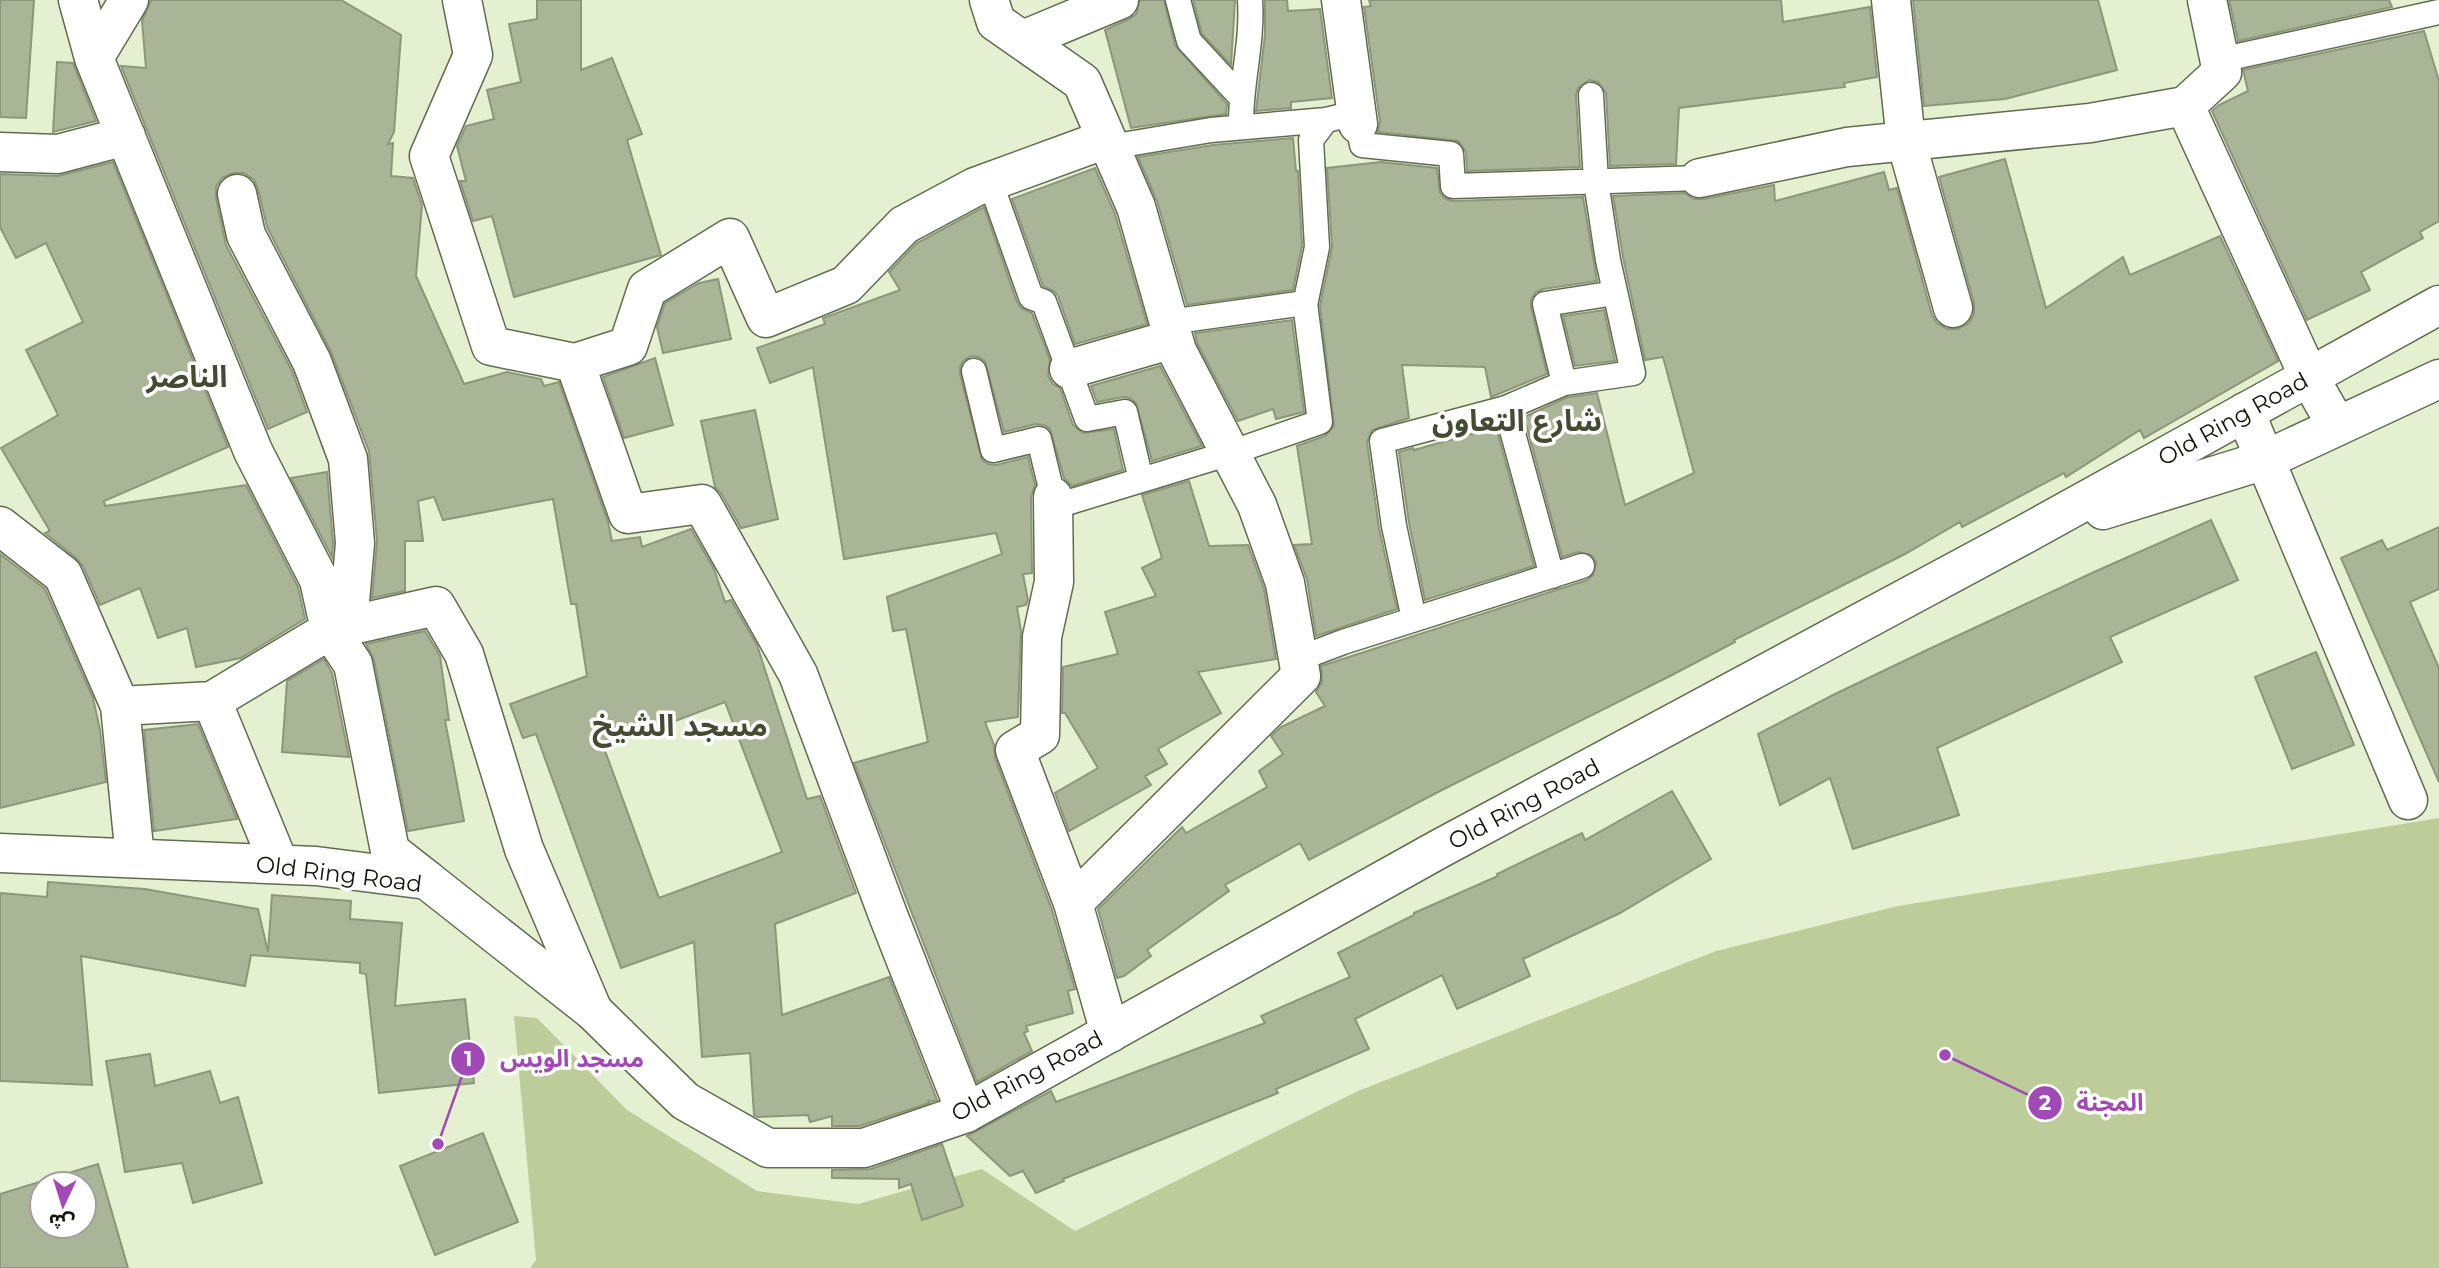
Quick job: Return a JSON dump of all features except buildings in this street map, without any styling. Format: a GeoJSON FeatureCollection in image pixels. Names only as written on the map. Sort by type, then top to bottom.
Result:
{"type":"FeatureCollection","features":[{"type":"Feature","properties":{"kind":"street"},"geometry":{"type":"LineString","coordinates":[[78,0],[94,58],[253,451],[319,580],[353,664],[390,851],[427,880]]}},
{"type":"Feature","properties":{"kind":"street"},"geometry":{"type":"LineString","coordinates":[[94,58],[129,0]]}},
{"type":"Feature","properties":{"kind":"street"},"geometry":{"type":"LineString","coordinates":[[462,0],[474,55],[429,156],[491,346],[575,363],[628,346],[647,289],[730,238],[766,318],[846,285],[904,225],[990,181],[1108,143]]}},
{"type":"Feature","properties":{"kind":"street"},"geometry":{"type":"LineString","coordinates":[[989,0],[996,22],[1082,82],[1136,206],[1177,351],[1257,506],[1285,583],[1301,677],[1073,903]]}},
{"type":"Feature","properties":{"kind":"street"},"geometry":{"type":"LineString","coordinates":[[1023,40],[1119,0]]}},
{"type":"Feature","properties":{"kind":"street"},"geometry":{"type":"LineString","coordinates":[[1341,0],[1346,119]]}},
{"type":"Feature","properties":{"kind":"street"},"geometry":{"type":"LineString","coordinates":[[1891,0],[1906,141],[1953,309]]}},
{"type":"Feature","properties":{"kind":"street"},"geometry":{"type":"LineString","coordinates":[[1700,178],[1847,147],[2091,123],[2185,106],[2221,72],[2207,0]]}},
{"type":"Feature","properties":{"kind":"street"},"geometry":{"type":"LineString","coordinates":[[2185,106],[2309,377],[2337,426]]}},
{"type":"Feature","properties":{"kind":"street"},"geometry":{"type":"LineString","coordinates":[[0,152],[58,154],[126,136]]}},
{"type":"Feature","properties":{"kind":"street"},"geometry":{"type":"LineString","coordinates":[[237,194],[246,235],[312,362],[348,459],[355,543],[339,627]]}},
{"type":"Feature","properties":{"kind":"street","name":"Old Ring Road"},"geometry":{"type":"LineString","coordinates":[[0,853],[316,866],[427,880],[593,1011],[685,1101],[768,1148],[864,1148],[966,1113],[1439,849],[2027,533],[2439,305]]}},
{"type":"Feature","properties":{"kind":"street"},"geometry":{"type":"LineString","coordinates":[[1069,369],[1171,330]]}},
{"type":"Feature","properties":{"kind":"street"},"geometry":{"type":"LineString","coordinates":[[575,363],[628,514],[702,504],[798,674],[966,1113]]}},
{"type":"Feature","properties":{"kind":"street","name":"Old Ring Road"},"geometry":{"type":"LineString","coordinates":[[2027,533],[2265,460],[2439,379]]}},
{"type":"Feature","properties":{"kind":"street"},"geometry":{"type":"LineString","coordinates":[[2245,412],[2408,800]]}},
{"type":"Feature","properties":{"kind":"street"},"geometry":{"type":"LineString","coordinates":[[1053,502],[1054,582],[1042,637],[1040,735],[1014,750],[1073,903],[1110,1033]]}},
{"type":"Feature","properties":{"kind":"street"},"geometry":{"type":"LineString","coordinates":[[0,526],[63,575],[120,706],[135,858]]}},
{"type":"Feature","properties":{"kind":"street"},"geometry":{"type":"LineString","coordinates":[[120,706],[212,701],[339,627],[436,606],[464,654],[524,849],[593,1011]]}},
{"type":"Feature","properties":{"kind":"street"},"geometry":{"type":"LineString","coordinates":[[212,701],[279,864]]}},
{"type":"Feature","properties":{"kind":"lane"},"geometry":{"type":"LineString","coordinates":[[1178,0],[1189,41],[1240,96]]}},
{"type":"Feature","properties":{"kind":"lane"},"geometry":{"type":"LineString","coordinates":[[1241,127],[1240,96],[1247,72],[1250,0]]}},
{"type":"Feature","properties":{"kind":"lane"},"geometry":{"type":"LineString","coordinates":[[2220,61],[2439,12]]}},
{"type":"Feature","properties":{"kind":"lane"},"geometry":{"type":"LineString","coordinates":[[1414,619],[1394,526],[1382,441],[1506,408],[1564,383],[1633,373],[1595,182],[1591,95]]}},
{"type":"Feature","properties":{"kind":"lane"},"geometry":{"type":"LineString","coordinates":[[1108,143],[1211,130],[1346,119]]}},
{"type":"Feature","properties":{"kind":"lane"},"geometry":{"type":"LineString","coordinates":[[1346,119],[1362,145],[1451,154],[1453,186],[1700,178]]}},
{"type":"Feature","properties":{"kind":"lane"},"geometry":{"type":"LineString","coordinates":[[974,371],[993,450],[1039,439],[1053,502],[1141,480],[1320,422],[1306,304],[1317,247],[1311,140],[1346,119]]}},
{"type":"Feature","properties":{"kind":"lane"},"geometry":{"type":"LineString","coordinates":[[990,181],[1031,297],[1044,302],[1087,419],[1125,412],[1141,480]]}},
{"type":"Feature","properties":{"kind":"lane"},"geometry":{"type":"LineString","coordinates":[[1564,383],[1545,304],[1615,293]]}},
{"type":"Feature","properties":{"kind":"lane"},"geometry":{"type":"LineString","coordinates":[[1171,330],[1306,304]]}},
{"type":"Feature","properties":{"kind":"lane"},"geometry":{"type":"LineString","coordinates":[[1506,408],[1552,576]]}},
{"type":"Feature","properties":{"kind":"lane"},"geometry":{"type":"LineString","coordinates":[[1298,659],[1343,642],[1582,566]]}},
{"type":"Feature","properties":{"kind":"green space"},"geometry":{"type":"Polygon","coordinates":[[[2439,818],[2439,1268],[530,1268],[536,1260],[514,1016],[537,1018],[627,1110],[757,1191],[858,1204],[982,1169],[1075,1231],[1358,1091],[1716,951],[1898,906],[2439,818]]]}},
{"type":"Feature","properties":{"kind":"place","name":"المجنة"},"geometry":{"type":"Point","coordinates":[1945,1055]}},
{"type":"Feature","properties":{"kind":"place","name":"مسجد الويس"},"geometry":{"type":"Point","coordinates":[438,1144]}},
{"type":"Feature","properties":{"kind":"district","name":"الناصر"},"geometry":{"type":"Point","coordinates":[187,376]}},
{"type":"Feature","properties":{"kind":"district","name":"شارع التعاون"},"geometry":{"type":"Point","coordinates":[1517,420]}},
{"type":"Feature","properties":{"kind":"district","name":"مسجد الشيخ"},"geometry":{"type":"Point","coordinates":[680,725]}}]}
